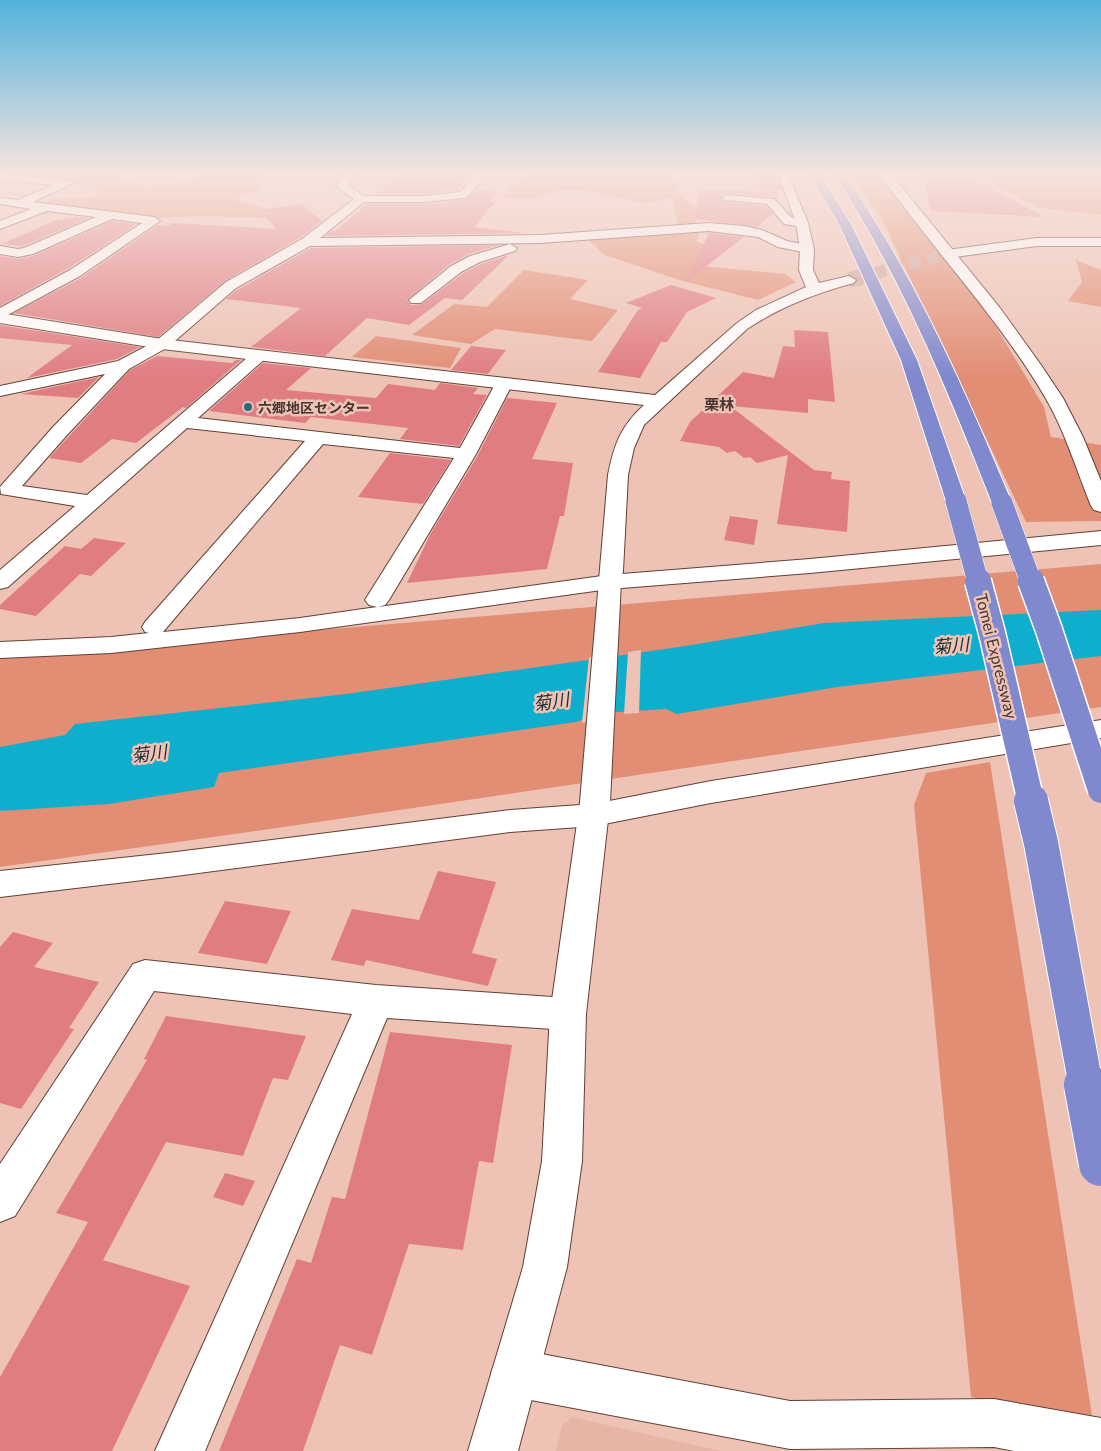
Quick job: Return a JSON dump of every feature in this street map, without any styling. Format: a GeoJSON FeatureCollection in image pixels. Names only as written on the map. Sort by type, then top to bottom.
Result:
{"type":"FeatureCollection","features":[{"type":"Feature","properties":{"kind":"highway","name":"Tomei Expressway"},"geometry":{"type":"LineString","coordinates":[[853,242],[909,360],[956,501],[992,633],[1041,843],[1101,1164]]}},
{"type":"Feature","properties":{"kind":"highway"},"geometry":{"type":"LineString","coordinates":[[883,242],[925,320],[960,398],[1002,503],[1049,630],[1101,790]]}},
{"type":"Feature","properties":{"kind":"street"},"geometry":{"type":"LineString","coordinates":[[0,250],[18,253],[49,242]]}},
{"type":"Feature","properties":{"kind":"street"},"geometry":{"type":"LineString","coordinates":[[0,316],[75,273],[123,242]]}},
{"type":"Feature","properties":{"kind":"street"},"geometry":{"type":"LineString","coordinates":[[92,502],[8,490],[60,431],[124,365],[162,344],[231,285],[307,242],[329,242]]}},
{"type":"Feature","properties":{"kind":"street"},"geometry":{"type":"LineString","coordinates":[[416,300],[456,269],[475,259],[531,242]]}},
{"type":"Feature","properties":{"kind":"street"},"geometry":{"type":"LineString","coordinates":[[778,242],[807,249]]}},
{"type":"Feature","properties":{"kind":"street"},"geometry":{"type":"LineString","coordinates":[[806,242],[806,270],[814,289]]}},
{"type":"Feature","properties":{"kind":"street"},"geometry":{"type":"LineString","coordinates":[[937,242],[986,300],[1055,399],[1101,506]]}},
{"type":"Feature","properties":{"kind":"street"},"geometry":{"type":"LineString","coordinates":[[947,254],[1037,242],[1101,242]]}},
{"type":"Feature","properties":{"kind":"street"},"geometry":{"type":"LineString","coordinates":[[493,1451],[544,1267],[562,1161],[568,1014],[594,808],[620,460],[627,438],[636,422],[742,326],[784,302],[814,289],[849,280]]}},
{"type":"Feature","properties":{"kind":"street"},"geometry":{"type":"LineString","coordinates":[[0,316],[162,344],[657,401]]}},
{"type":"Feature","properties":{"kind":"street"},"geometry":{"type":"LineString","coordinates":[[0,582],[261,354]]}},
{"type":"Feature","properties":{"kind":"street"},"geometry":{"type":"LineString","coordinates":[[0,391],[124,365]]}},
{"type":"Feature","properties":{"kind":"street"},"geometry":{"type":"LineString","coordinates":[[377,600],[466,454],[504,383]]}},
{"type":"Feature","properties":{"kind":"street"},"geometry":{"type":"LineString","coordinates":[[182,422],[466,454]]}},
{"type":"Feature","properties":{"kind":"street"},"geometry":{"type":"LineString","coordinates":[[154,628],[318,438]]}},
{"type":"Feature","properties":{"kind":"street"},"geometry":{"type":"LineString","coordinates":[[0,637],[118,632],[377,600],[610,580],[810,566],[1101,538]]}},
{"type":"Feature","properties":{"kind":"street"},"geometry":{"type":"LineString","coordinates":[[0,650],[111,646],[300,626],[610,580]]}},
{"type":"Feature","properties":{"kind":"street"},"geometry":{"type":"LineString","coordinates":[[0,884],[168,866],[510,821],[711,792],[1101,729]]}},
{"type":"Feature","properties":{"kind":"street"},"geometry":{"type":"LineString","coordinates":[[0,1200],[145,975],[376,1000],[568,1014]]}},
{"type":"Feature","properties":{"kind":"street"},"geometry":{"type":"LineString","coordinates":[[180,1451],[376,1000]]}},
{"type":"Feature","properties":{"kind":"street"},"geometry":{"type":"LineString","coordinates":[[515,1374],[790,1425],[994,1423],[1101,1443]]}},
{"type":"Feature","properties":{"kind":"shaded area"},"geometry":{"type":"Polygon","coordinates":[[[590,242],[698,242],[712,249],[701,266],[785,274],[796,282],[758,300],[679,280],[605,255],[590,242]]]}},
{"type":"Feature","properties":{"kind":"shaded area"},"geometry":{"type":"Polygon","coordinates":[[[893,242],[934,242],[977,295],[1044,407],[1051,437],[1101,445],[1101,521],[1026,522],[893,242]]]}},
{"type":"Feature","properties":{"kind":"shaded area"},"geometry":{"type":"Polygon","coordinates":[[[1076,260],[1101,270],[1101,307],[1068,301],[1082,282],[1076,260]]]}},
{"type":"Feature","properties":{"kind":"shaded area"},"geometry":{"type":"Polygon","coordinates":[[[524,270],[588,280],[570,299],[618,310],[592,341],[495,329],[471,344],[412,335],[454,304],[487,307],[524,270]]]}},
{"type":"Feature","properties":{"kind":"shaded area"},"geometry":{"type":"Polygon","coordinates":[[[376,336],[461,348],[450,368],[352,357],[376,336]]]}},
{"type":"Feature","properties":{"kind":"shaded area"},"geometry":{"type":"Polygon","coordinates":[[[1101,564],[1101,707],[0,867],[0,657],[1101,564]]]}},
{"type":"Feature","properties":{"kind":"shaded area"},"geometry":{"type":"Polygon","coordinates":[[[990,762],[1093,1422],[971,1397],[914,805],[926,773],[990,762]]]}},
{"type":"Feature","properties":{"kind":"shaded area"},"geometry":{"type":"Polygon","coordinates":[[[572,1417],[720,1451],[556,1451],[562,1425],[572,1417]]]}},
{"type":"Feature","properties":{"kind":"water","name":"菊川"},"geometry":{"type":"Polygon","coordinates":[[[1101,610],[1101,656],[837,687],[677,714],[666,709],[602,713],[576,722],[219,773],[214,787],[109,804],[0,811],[0,747],[65,735],[75,724],[346,694],[679,647],[824,623],[1101,610]]]}},
{"type":"Feature","properties":{"kind":"pier"},"geometry":{"type":"Polygon","coordinates":[[[641,650],[639,713],[624,714],[628,652],[641,650]]]}},
{"type":"Feature","properties":{"kind":"pier"},"geometry":{"type":"Polygon","coordinates":[[[618,653],[614,715],[602,716],[582,723],[589,657],[618,653]]]}},
{"type":"Feature","properties":{"kind":"building"},"geometry":{"type":"Polygon","coordinates":[[[7,242],[33,242],[23,246],[2,244],[7,242]]]}},
{"type":"Feature","properties":{"kind":"building"},"geometry":{"type":"Polygon","coordinates":[[[65,242],[110,242],[69,268],[0,306],[0,256],[18,259],[33,256],[65,242]]]}},
{"type":"Feature","properties":{"kind":"building"},"geometry":{"type":"Polygon","coordinates":[[[134,242],[293,242],[225,281],[158,337],[14,313],[81,278],[134,242]]]}},
{"type":"Feature","properties":{"kind":"building"},"geometry":{"type":"Polygon","coordinates":[[[705,242],[738,242],[685,283],[705,242]]]}},
{"type":"Feature","properties":{"kind":"building"},"geometry":{"type":"Polygon","coordinates":[[[499,245],[469,254],[450,264],[407,300],[411,305],[422,304],[462,274],[481,264],[509,255],[462,300],[445,298],[409,325],[367,318],[325,356],[251,347],[301,308],[226,299],[237,290],[311,248],[499,245]]]}},
{"type":"Feature","properties":{"kind":"building"},"geometry":{"type":"Polygon","coordinates":[[[671,285],[716,298],[687,312],[667,342],[661,342],[640,378],[598,372],[638,310],[642,308],[626,303],[671,285]]]}},
{"type":"Feature","properties":{"kind":"building"},"geometry":{"type":"Polygon","coordinates":[[[0,325],[140,347],[117,359],[27,378],[72,345],[0,338],[0,325]]]}},
{"type":"Feature","properties":{"kind":"building"},"geometry":{"type":"Polygon","coordinates":[[[794,330],[828,332],[835,402],[808,399],[808,413],[730,406],[814,470],[832,472],[831,479],[850,481],[847,532],[777,524],[788,455],[757,463],[750,457],[744,458],[735,451],[727,453],[719,447],[680,441],[690,422],[743,372],[774,378],[783,346],[795,347],[794,330]]]}},
{"type":"Feature","properties":{"kind":"building"},"geometry":{"type":"Polygon","coordinates":[[[471,346],[506,350],[488,374],[451,370],[471,346]]]}},
{"type":"Feature","properties":{"kind":"building"},"geometry":{"type":"Polygon","coordinates":[[[157,356],[232,363],[236,360],[241,360],[186,408],[183,407],[136,443],[112,439],[81,463],[49,458],[130,370],[157,356]]]}},
{"type":"Feature","properties":{"kind":"building"},"geometry":{"type":"Polygon","coordinates":[[[263,363],[311,368],[286,390],[376,398],[388,384],[435,390],[440,383],[478,388],[473,394],[487,395],[459,446],[400,439],[408,428],[311,417],[305,423],[209,411],[263,363]]]}},
{"type":"Feature","properties":{"kind":"building"},"geometry":{"type":"Polygon","coordinates":[[[99,377],[78,398],[21,394],[99,377]]]}},
{"type":"Feature","properties":{"kind":"building"},"geometry":{"type":"Polygon","coordinates":[[[507,398],[557,403],[532,459],[573,463],[564,516],[560,516],[547,569],[407,583],[431,533],[478,455],[507,398]]]}},
{"type":"Feature","properties":{"kind":"building"},"geometry":{"type":"Polygon","coordinates":[[[390,453],[451,460],[423,504],[358,497],[390,453]]]}},
{"type":"Feature","properties":{"kind":"building"},"geometry":{"type":"Polygon","coordinates":[[[730,516],[758,520],[754,545],[724,540],[730,516]]]}},
{"type":"Feature","properties":{"kind":"building"},"geometry":{"type":"Polygon","coordinates":[[[94,538],[126,543],[91,576],[80,574],[36,616],[0,609],[0,605],[65,546],[81,549],[94,538]]]}},
{"type":"Feature","properties":{"kind":"building"},"geometry":{"type":"Polygon","coordinates":[[[438,871],[496,882],[472,953],[497,959],[488,986],[366,960],[364,966],[331,960],[352,909],[419,920],[438,871]]]}},
{"type":"Feature","properties":{"kind":"building"},"geometry":{"type":"Polygon","coordinates":[[[225,901],[291,911],[267,964],[198,953],[225,901]]]}},
{"type":"Feature","properties":{"kind":"building"},"geometry":{"type":"Polygon","coordinates":[[[13,932],[53,943],[34,967],[99,982],[69,1028],[74,1029],[21,1109],[0,1103],[0,947],[13,932]]]}},
{"type":"Feature","properties":{"kind":"building"},"geometry":{"type":"Polygon","coordinates":[[[166,1016],[306,1036],[288,1080],[273,1078],[243,1156],[166,1142],[103,1260],[190,1286],[112,1451],[0,1451],[0,1377],[88,1222],[56,1213],[147,1060],[144,1059],[166,1016]]]}},
{"type":"Feature","properties":{"kind":"building"},"geometry":{"type":"Polygon","coordinates":[[[390,1032],[512,1045],[493,1163],[479,1161],[463,1250],[409,1244],[372,1355],[340,1345],[303,1451],[219,1451],[297,1259],[311,1263],[332,1197],[345,1199],[390,1032]]]}},
{"type":"Feature","properties":{"kind":"building"},"geometry":{"type":"Polygon","coordinates":[[[225,1173],[255,1181],[243,1206],[213,1197],[225,1173]]]}},
{"type":"Feature","properties":{"kind":"tunnel"},"geometry":{"type":"LineString","coordinates":[[857,278],[947,254]]}},
{"type":"Feature","properties":{"kind":"tunnel"},"geometry":{"type":"LineString","coordinates":[[849,280],[862,277]]}},
{"type":"Feature","properties":{"kind":"place","name":"六郷地区センター"},"geometry":{"type":"Point","coordinates":[248,407]}},
{"type":"Feature","properties":{"kind":"district","name":"栗林"},"geometry":{"type":"Point","coordinates":[719,404]}}]}
